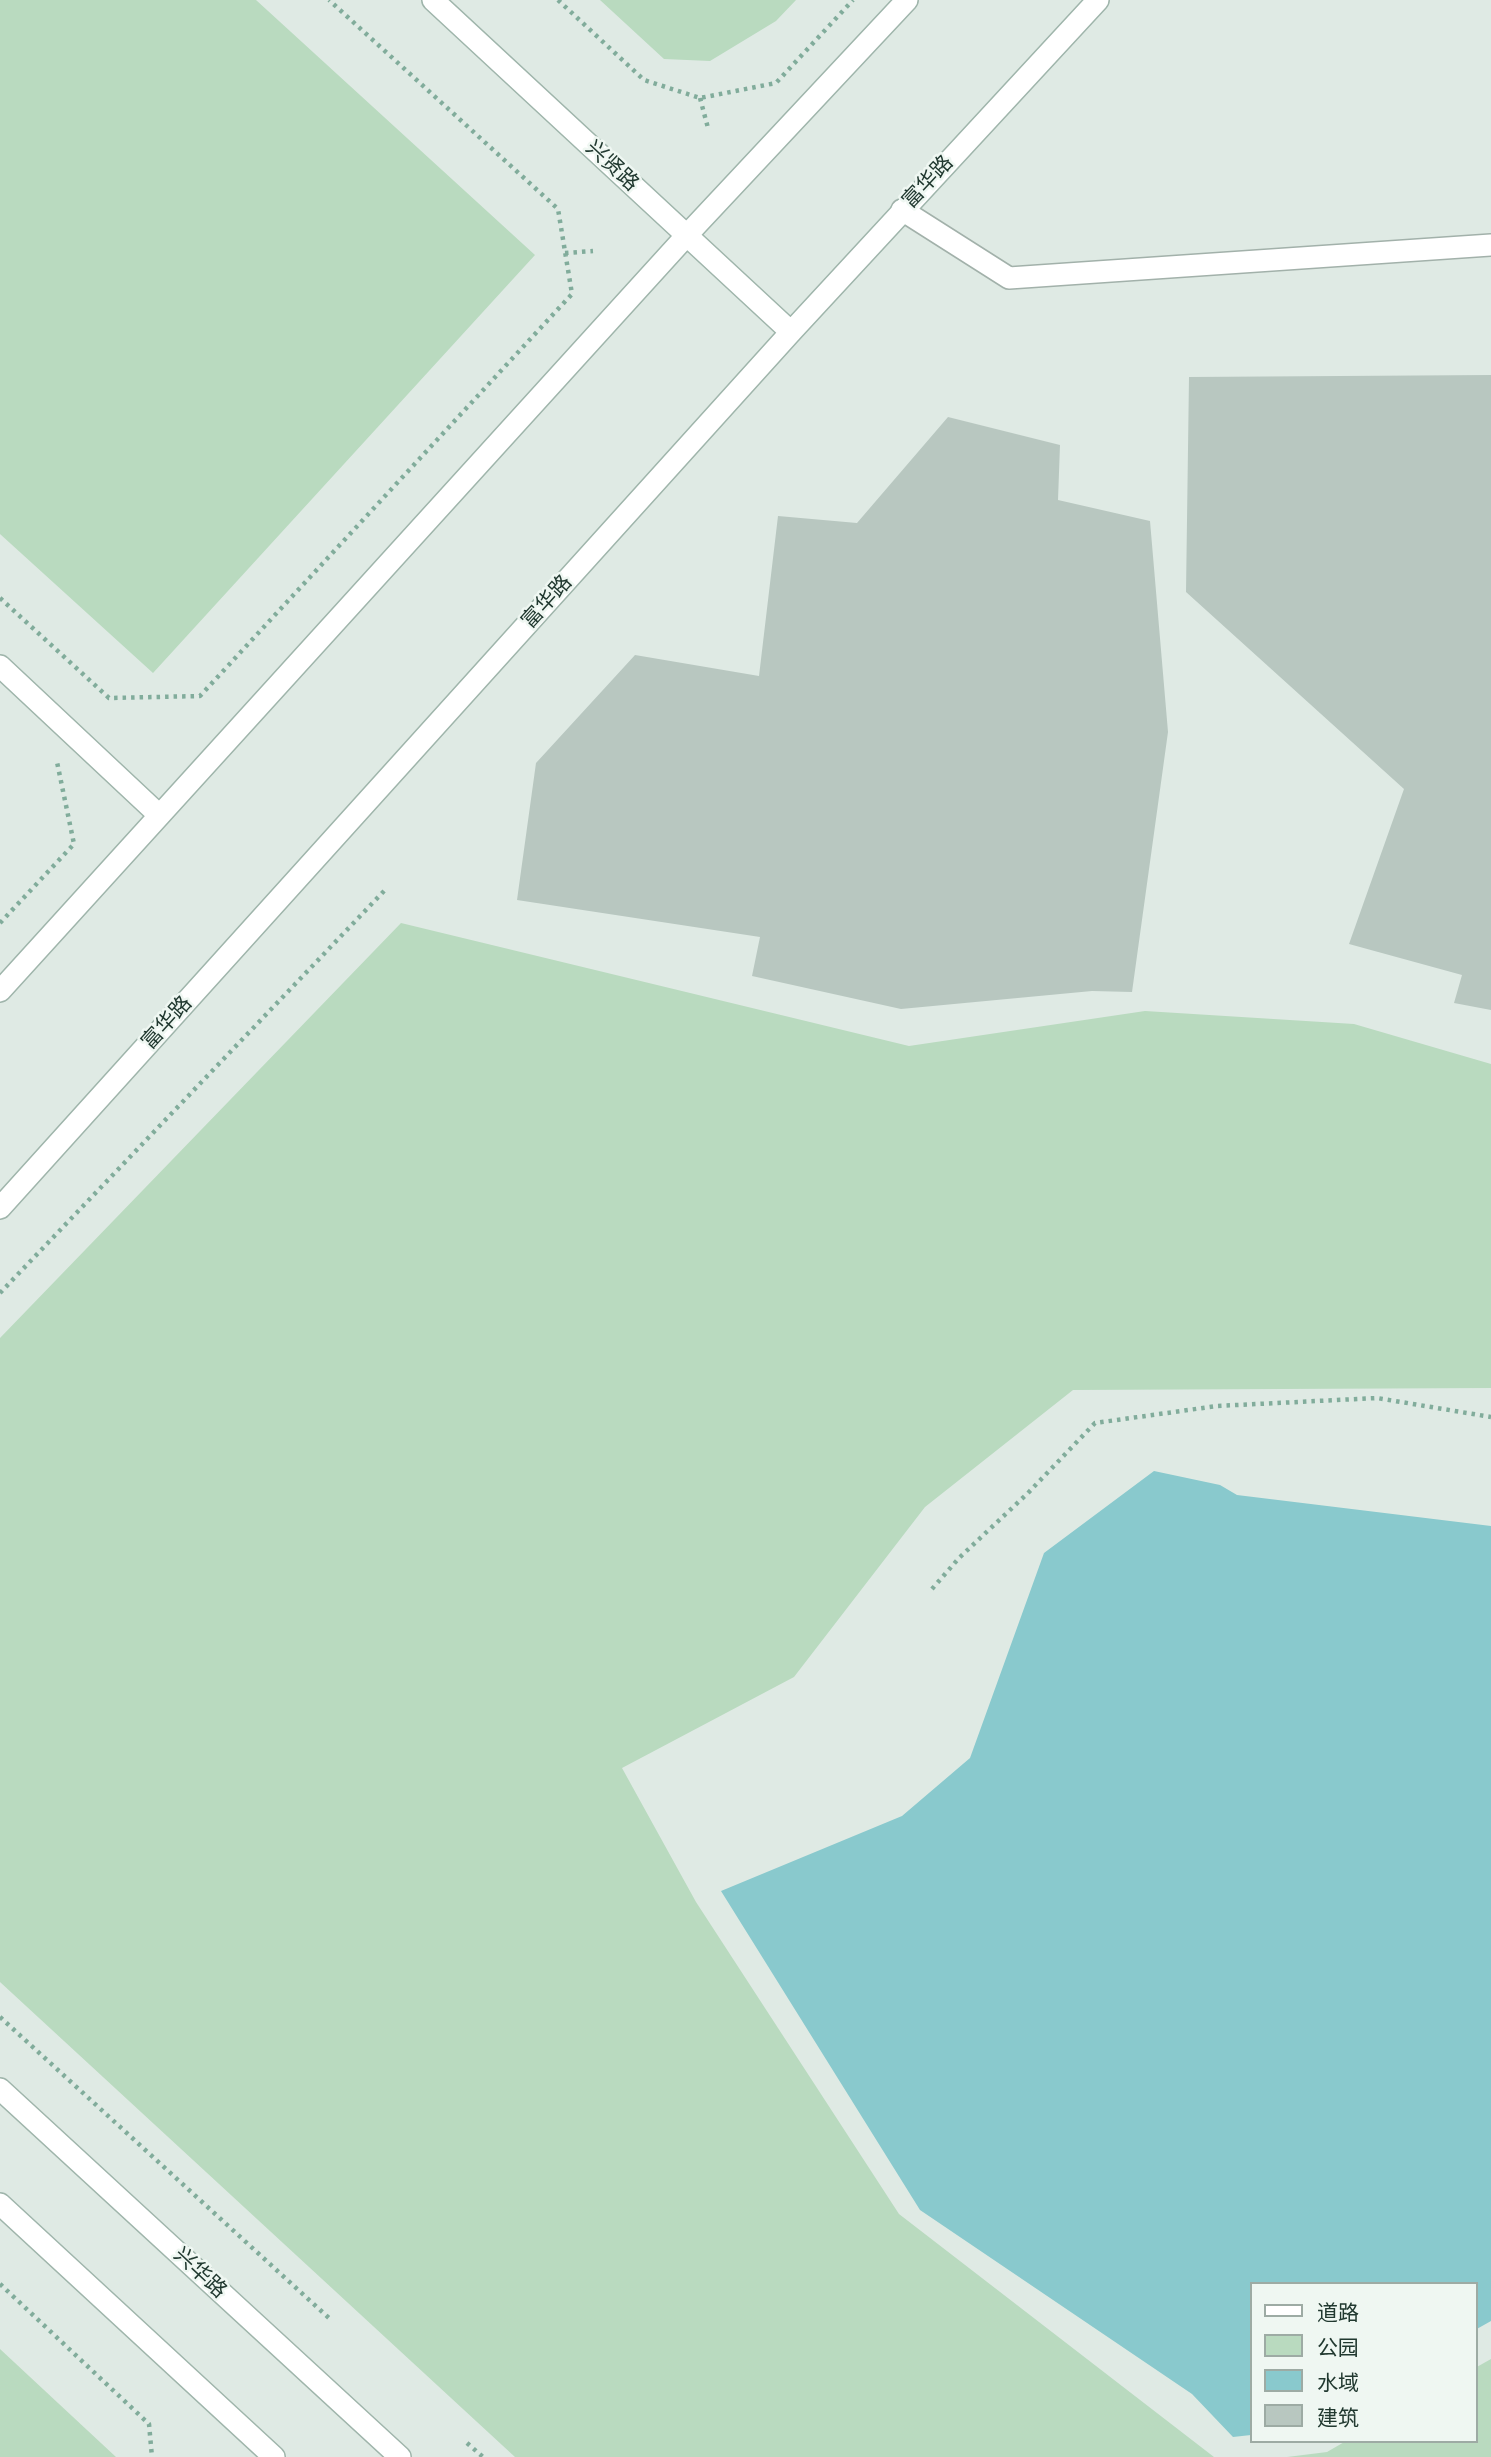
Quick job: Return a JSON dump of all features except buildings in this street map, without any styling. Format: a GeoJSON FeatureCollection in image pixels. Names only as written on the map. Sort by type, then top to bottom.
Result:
{"type":"FeatureCollection","features":[{"type":"Feature","properties":{"kind":"street","name":"兴贤路"},"geometry":{"type":"LineString","coordinates":[[433,0],[791,332]]}},
{"type":"Feature","properties":{"kind":"street"},"geometry":{"type":"LineString","coordinates":[[0,991],[687,235],[908,0]]}},
{"type":"Feature","properties":{"kind":"street","name":"富华路"},"geometry":{"type":"LineString","coordinates":[[0,1209],[791,332],[1098,0]]}},
{"type":"Feature","properties":{"kind":"street"},"geometry":{"type":"LineString","coordinates":[[902,210],[1009,278],[1491,245]]}},
{"type":"Feature","properties":{"kind":"street"},"geometry":{"type":"LineString","coordinates":[[0,666],[159,815]]}},
{"type":"Feature","properties":{"kind":"street","name":"兴华路"},"geometry":{"type":"LineString","coordinates":[[0,2089],[400,2457]]}},
{"type":"Feature","properties":{"kind":"street"},"geometry":{"type":"LineString","coordinates":[[0,2204],[270,2456]]}},
{"type":"Feature","properties":{"kind":"path"},"geometry":{"type":"LineString","coordinates":[[0,598],[109,698],[200,696],[572,294],[558,209],[329,0]]}},
{"type":"Feature","properties":{"kind":"path"},"geometry":{"type":"LineString","coordinates":[[558,0],[644,80],[700,98],[776,83],[853,0]]}},
{"type":"Feature","properties":{"kind":"path"},"geometry":{"type":"LineString","coordinates":[[700,98],[708,128]]}},
{"type":"Feature","properties":{"kind":"path"},"geometry":{"type":"LineString","coordinates":[[565,253],[593,251]]}},
{"type":"Feature","properties":{"kind":"path"},"geometry":{"type":"LineString","coordinates":[[0,923],[74,844],[57,761],[47,752]]}},
{"type":"Feature","properties":{"kind":"path"},"geometry":{"type":"LineString","coordinates":[[0,1293],[385,890]]}},
{"type":"Feature","properties":{"kind":"path"},"geometry":{"type":"LineString","coordinates":[[932,1589],[959,1558],[1028,1493],[1096,1423],[1217,1406],[1377,1398],[1491,1417]]}},
{"type":"Feature","properties":{"kind":"path"},"geometry":{"type":"LineString","coordinates":[[0,2017],[330,2319]]}},
{"type":"Feature","properties":{"kind":"path"},"geometry":{"type":"LineString","coordinates":[[0,2284],[149,2424],[152,2457]]}},
{"type":"Feature","properties":{"kind":"path"},"geometry":{"type":"LineString","coordinates":[[467,2443],[483,2457]]}},
{"type":"Feature","properties":{"kind":"green space"},"geometry":{"type":"Polygon","coordinates":[[[0,0],[256,0],[535,255],[153,673],[0,534],[0,0]]]}},
{"type":"Feature","properties":{"kind":"green space"},"geometry":{"type":"Polygon","coordinates":[[[600,0],[796,0],[776,21],[710,61],[664,59],[600,0]]]}},
{"type":"Feature","properties":{"kind":"green space"},"geometry":{"type":"Polygon","coordinates":[[[401,923],[909,1046],[1145,1011],[1354,1024],[1491,1064],[1491,1388],[1073,1390],[925,1507],[794,1677],[622,1768],[696,1902],[899,2214],[1214,2457],[515,2457],[0,1982],[0,1338],[401,923]]]}},
{"type":"Feature","properties":{"kind":"green space"},"geometry":{"type":"Polygon","coordinates":[[[0,2349],[116,2457],[0,2457],[0,2349]]]}},
{"type":"Feature","properties":{"kind":"green space"},"geometry":{"type":"Polygon","coordinates":[[[1491,2359],[1491,2457],[1287,2457],[1327,2452],[1343,2443],[1477,2443],[1477,2367],[1491,2359]]]}},
{"type":"Feature","properties":{"kind":"water"},"geometry":{"type":"Polygon","coordinates":[[[1154,1471],[1220,1485],[1237,1495],[1491,1526],[1491,2321],[1477,2329],[1477,2282],[1250,2282],[1250,2435],[1233,2437],[1192,2394],[920,2210],[721,1891],[902,1816],[970,1758],[1044,1553],[1154,1471]]]}}]}
